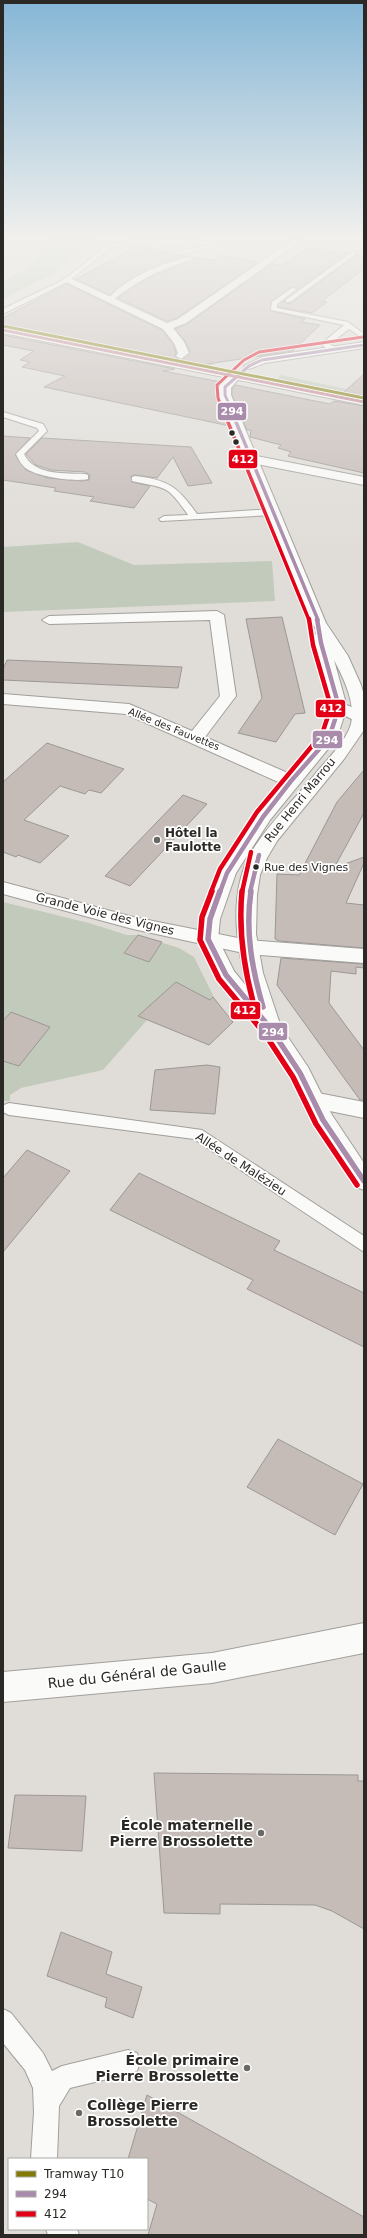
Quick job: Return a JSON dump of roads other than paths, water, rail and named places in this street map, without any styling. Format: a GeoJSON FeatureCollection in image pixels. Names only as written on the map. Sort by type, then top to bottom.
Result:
{"type":"FeatureCollection","features":[{"type":"Feature","properties":{"kind":"street"},"geometry":{"type":"LineString","coordinates":[[62,341],[364,402]]}},
{"type":"Feature","properties":{"kind":"street"},"geometry":{"type":"LineString","coordinates":[[107,341],[209,360]]}},
{"type":"Feature","properties":{"kind":"street"},"geometry":{"type":"LineString","coordinates":[[179,341],[184,352],[181,356]]}},
{"type":"Feature","properties":{"kind":"street"},"geometry":{"type":"LineString","coordinates":[[319,623],[320,643],[340,707],[361,709],[335,644],[319,623],[225,395],[225,387],[234,377],[249,366],[262,360],[364,345]]}},
{"type":"Feature","properties":{"kind":"street"},"geometry":{"type":"LineString","coordinates":[[222,362],[272,371]]}},
{"type":"Feature","properties":{"kind":"street"},"geometry":{"type":"LineString","coordinates":[[288,375],[364,391]]}},
{"type":"Feature","properties":{"kind":"street"},"geometry":{"type":"LineString","coordinates":[[251,459],[364,481]]}},
{"type":"Feature","properties":{"kind":"street"},"geometry":{"type":"LineString","coordinates":[[49,620],[217,614],[228,696],[196,737]]}},
{"type":"Feature","properties":{"kind":"street","name":"Allée des Fauvettes"},"geometry":{"type":"LineString","coordinates":[[3,699],[129,709],[196,737],[291,781]]}},
{"type":"Feature","properties":{"kind":"street","name":"Rue Henri Marrou"},"geometry":{"type":"LineString","coordinates":[[340,707],[329,738],[291,781],[264,817],[227,873],[210,919],[208,939],[226,975],[271,1029],[300,1073],[323,1120],[364,1182]]}},
{"type":"Feature","properties":{"kind":"street","name":"Rue Henri Marrou"},"geometry":{"type":"LineString","coordinates":[[271,1029],[255,986],[248,947],[246,928],[251,875],[264,845],[315,786],[355,732],[361,709]]}},
{"type":"Feature","properties":{"kind":"street","name":"Grande Voie des Vignes"},"geometry":{"type":"LineString","coordinates":[[3,888],[133,923],[248,947],[270,950],[364,956]]}},
{"type":"Feature","properties":{"kind":"street"},"geometry":{"type":"LineString","coordinates":[[313,1100],[364,1110]]}},
{"type":"Feature","properties":{"kind":"street","name":"Rue du Général de Gaulle"},"geometry":{"type":"LineString","coordinates":[[3,1687],[212,1668],[364,1638]]}},
{"type":"Feature","properties":{"kind":"lane"},"geometry":{"type":"LineString","coordinates":[[328,341],[325,344],[333,350]]}},
{"type":"Feature","properties":{"kind":"lane"},"geometry":{"type":"LineString","coordinates":[[3,414],[40,426],[43,431],[20,454],[22,462],[30,468],[43,472],[85,477]]}},
{"type":"Feature","properties":{"kind":"lane"},"geometry":{"type":"LineString","coordinates":[[135,479],[154,481],[167,485],[177,492],[194,518]]}},
{"type":"Feature","properties":{"kind":"lane"},"geometry":{"type":"LineString","coordinates":[[164,519],[273,512]]}},
{"type":"Feature","properties":{"kind":"lane","name":"Allée de Malézieu"},"geometry":{"type":"LineString","coordinates":[[9,1109],[197,1134],[364,1245]]}},
{"type":"Feature","properties":{"kind":"lane"},"geometry":{"type":"LineString","coordinates":[[3,2021],[8,2031],[39,2069],[48,2103],[44,2158]]}},
{"type":"Feature","properties":{"kind":"lane"},"geometry":{"type":"LineString","coordinates":[[48,2103],[62,2078],[128,2062]]}},
{"type":"Feature","properties":{"kind":"tram line","name":"T10"},"geometry":{"type":"LineString","coordinates":[[80,341],[364,398]]}},
{"type":"Feature","properties":{"kind":"place","name":"Hôtel la Faulotte"},"geometry":{"type":"Point","coordinates":[157,840]}},
{"type":"Feature","properties":{"kind":"place","name":"Rue des Vignes"},"geometry":{"type":"Point","coordinates":[256,867]}},
{"type":"Feature","properties":{"kind":"place","name":"École maternelle Pierre Brossolette"},"geometry":{"type":"Point","coordinates":[261,1833]}},
{"type":"Feature","properties":{"kind":"place","name":"École primaire Pierre Brossolette"},"geometry":{"type":"Point","coordinates":[247,2068]}},
{"type":"Feature","properties":{"kind":"place","name":"Collège Pierre Brossolette"},"geometry":{"type":"Point","coordinates":[79,2113]}}]}
